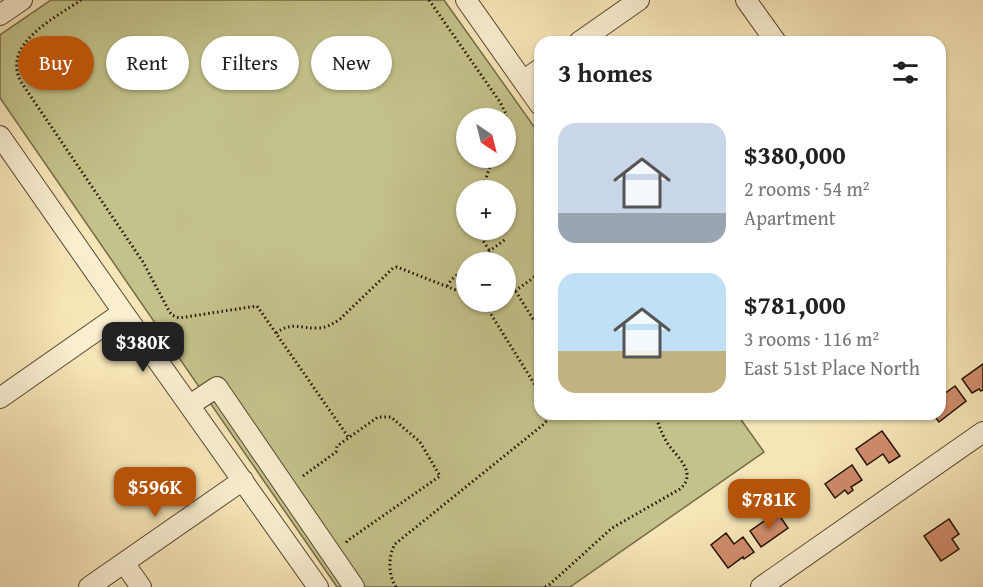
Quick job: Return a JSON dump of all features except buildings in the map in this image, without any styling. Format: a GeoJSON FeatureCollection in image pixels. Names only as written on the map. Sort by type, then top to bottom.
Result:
{"type":"FeatureCollection","features":[{"type":"Feature","properties":{"kind":"street"},"geometry":{"type":"LineString","coordinates":[[0,15],[22,0]]}},
{"type":"Feature","properties":{"kind":"street"},"geometry":{"type":"LineString","coordinates":[[466,0],[534,97]]}},
{"type":"Feature","properties":{"kind":"street"},"geometry":{"type":"LineString","coordinates":[[588,36],[639,0]]}},
{"type":"Feature","properties":{"kind":"street"},"geometry":{"type":"LineString","coordinates":[[746,0],[772,36]]}},
{"type":"Feature","properties":{"kind":"street"},"geometry":{"type":"LineString","coordinates":[[523,81],[534,73]]}},
{"type":"Feature","properties":{"kind":"street"},"geometry":{"type":"LineString","coordinates":[[1,140],[318,587]]}},
{"type":"Feature","properties":{"kind":"street"},"geometry":{"type":"LineString","coordinates":[[0,398],[123,312]]}},
{"type":"Feature","properties":{"kind":"street"},"geometry":{"type":"LineString","coordinates":[[190,405],[217,387],[354,587]]}},
{"type":"Feature","properties":{"kind":"street"},"geometry":{"type":"LineString","coordinates":[[761,587],[983,432]]}},
{"type":"Feature","properties":{"kind":"street"},"geometry":{"type":"LineString","coordinates":[[89,587],[124,563],[238,473],[258,448]]}},
{"type":"Feature","properties":{"kind":"street"},"geometry":{"type":"LineString","coordinates":[[124,563],[141,587]]}},
{"type":"Feature","properties":{"kind":"path"},"geometry":{"type":"LineString","coordinates":[[81,0],[33,34],[23,44],[17,58],[16,68],[21,82],[143,262],[164,305],[172,315],[178,318],[257,306],[349,438]]}},
{"type":"Feature","properties":{"kind":"path"},"geometry":{"type":"LineString","coordinates":[[429,0],[503,108]]}},
{"type":"Feature","properties":{"kind":"path"},"geometry":{"type":"LineString","coordinates":[[483,240],[490,251],[505,240]]}},
{"type":"Feature","properties":{"kind":"path"},"geometry":{"type":"LineString","coordinates":[[276,333],[290,326],[318,328],[333,324],[393,268],[403,268],[456,290]]}},
{"type":"Feature","properties":{"kind":"path"},"geometry":{"type":"LineString","coordinates":[[447,286],[456,276]]}},
{"type":"Feature","properties":{"kind":"path"},"geometry":{"type":"LineString","coordinates":[[516,290],[534,277]]}},
{"type":"Feature","properties":{"kind":"path"},"geometry":{"type":"LineString","coordinates":[[516,293],[534,321]]}},
{"type":"Feature","properties":{"kind":"path"},"geometry":{"type":"LineString","coordinates":[[490,312],[534,383]]}},
{"type":"Feature","properties":{"kind":"path"},"geometry":{"type":"LineString","coordinates":[[303,476],[336,452],[337,446],[378,417],[391,417],[420,442],[440,476],[347,541],[337,563]]}},
{"type":"Feature","properties":{"kind":"path"},"geometry":{"type":"LineString","coordinates":[[396,587],[390,574],[391,554],[395,544],[547,420]]}},
{"type":"Feature","properties":{"kind":"path"},"geometry":{"type":"LineString","coordinates":[[545,587],[612,528],[680,489],[687,481],[687,470],[665,438],[658,420]]}},
{"type":"Feature","properties":{"kind":"shaded area"},"geometry":{"type":"Polygon","coordinates":[[[51,0],[444,0],[534,127],[534,420],[741,420],[764,452],[570,587],[337,587],[0,98],[0,35],[51,0]]]}}]}
